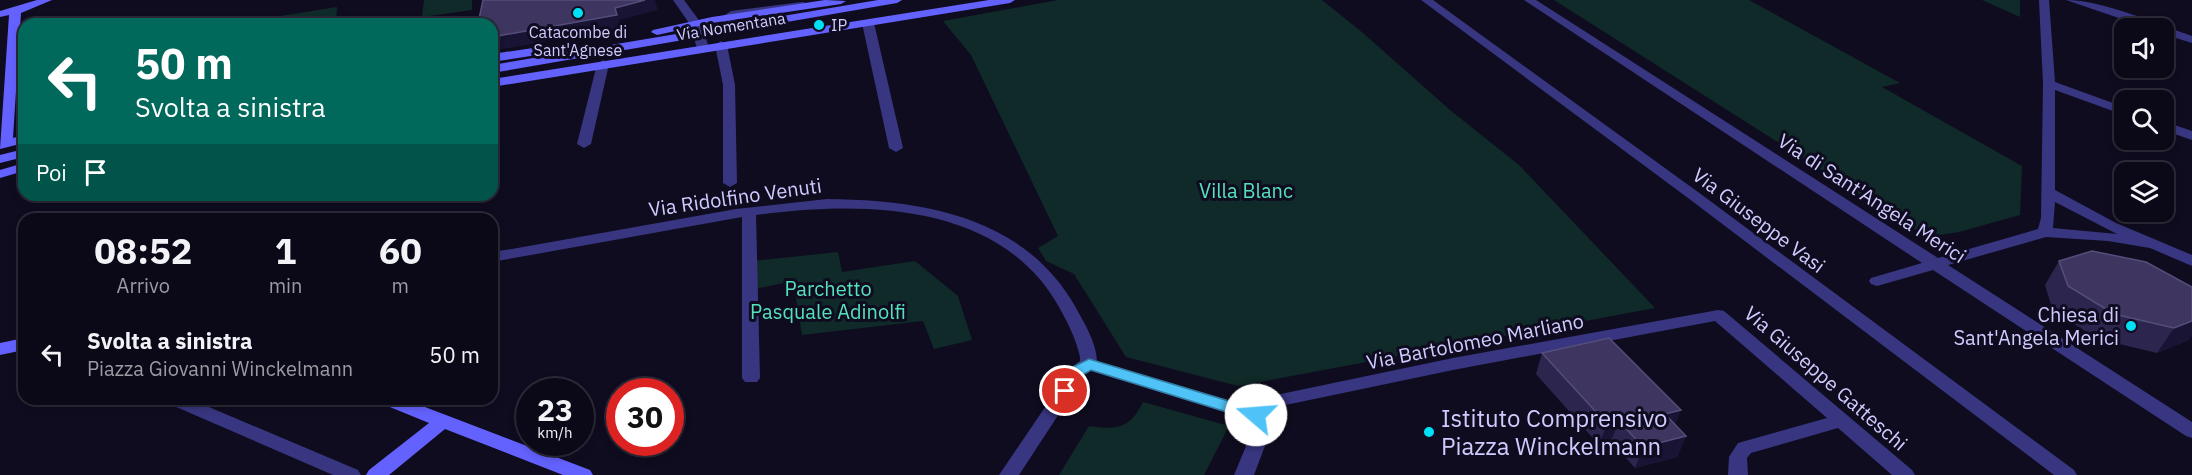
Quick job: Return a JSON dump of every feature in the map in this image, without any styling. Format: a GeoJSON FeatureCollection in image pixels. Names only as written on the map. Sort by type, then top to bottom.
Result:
{"type":"FeatureCollection","features":[{"type":"Feature","properties":{"kind":"street"},"geometry":{"type":"LineString","coordinates":[[0,14],[15,12],[47,0]]}},
{"type":"Feature","properties":{"kind":"street"},"geometry":{"type":"LineString","coordinates":[[678,0],[697,29],[703,48]]}},
{"type":"Feature","properties":{"kind":"street","name":"Via Nomentana"},"geometry":{"type":"LineString","coordinates":[[730,23],[808,4],[856,0]]}},
{"type":"Feature","properties":{"kind":"street","name":"Via Nomentana"},"geometry":{"type":"LineString","coordinates":[[498,68],[730,23],[897,0]]}},
{"type":"Feature","properties":{"kind":"street","name":"Via Nomentana"},"geometry":{"type":"LineString","coordinates":[[498,81],[1010,0]]}},
{"type":"Feature","properties":{"kind":"street","name":"Via Giuseppe Vasi"},"geometry":{"type":"LineString","coordinates":[[1426,0],[1693,195],[2067,475]]}},
{"type":"Feature","properties":{"kind":"street","name":"Via di Sant'Angela Merici"},"geometry":{"type":"LineString","coordinates":[[1529,0],[2192,431]]}},
{"type":"Feature","properties":{"kind":"street"},"geometry":{"type":"LineString","coordinates":[[2044,0],[2049,84],[2049,218],[2045,231]]}},
{"type":"Feature","properties":{"kind":"street"},"geometry":{"type":"LineString","coordinates":[[2071,0],[2127,18]]}},
{"type":"Feature","properties":{"kind":"street"},"geometry":{"type":"LineString","coordinates":[[15,12],[2,145],[18,141]]}},
{"type":"Feature","properties":{"kind":"street"},"geometry":{"type":"LineString","coordinates":[[730,23],[775,37]]}},
{"type":"Feature","properties":{"kind":"street"},"geometry":{"type":"LineString","coordinates":[[868,23],[896,147]]}},
{"type":"Feature","properties":{"kind":"street","name":"Via Nomentana"},"geometry":{"type":"LineString","coordinates":[[498,57],[651,33],[697,29]]}},
{"type":"Feature","properties":{"kind":"street"},"geometry":{"type":"LineString","coordinates":[[2174,34],[2192,40]]}},
{"type":"Feature","properties":{"kind":"street"},"geometry":{"type":"LineString","coordinates":[[721,45],[729,85],[730,183]]}},
{"type":"Feature","properties":{"kind":"street"},"geometry":{"type":"LineString","coordinates":[[584,144],[603,64]]}},
{"type":"Feature","properties":{"kind":"street"},"geometry":{"type":"LineString","coordinates":[[2049,84],[2114,107]]}},
{"type":"Feature","properties":{"kind":"street"},"geometry":{"type":"LineString","coordinates":[[2174,129],[2192,136]]}},
{"type":"Feature","properties":{"kind":"street"},"geometry":{"type":"LineString","coordinates":[[0,159],[18,154]]}},
{"type":"Feature","properties":{"kind":"street"},"geometry":{"type":"LineString","coordinates":[[0,174],[18,169]]}},
{"type":"Feature","properties":{"kind":"street"},"geometry":{"type":"LineString","coordinates":[[2048,192],[2094,218],[2192,261]]}},
{"type":"Feature","properties":{"kind":"street","name":"Via Ridolfino Venuti"},"geometry":{"type":"LineString","coordinates":[[498,256],[749,212],[812,206],[878,205],[941,216],[982,230],[1021,252],[1050,279],[1074,320],[1089,352],[1089,364]]}},
{"type":"Feature","properties":{"kind":"street"},"geometry":{"type":"LineString","coordinates":[[749,212],[751,378]]}},
{"type":"Feature","properties":{"kind":"street"},"geometry":{"type":"LineString","coordinates":[[1877,281],[2045,231],[2108,237],[2149,244]]}},
{"type":"Feature","properties":{"kind":"street","name":"Via Bartolomeo Marliano"},"geometry":{"type":"LineString","coordinates":[[1239,409],[1453,364],[1718,315]]}},
{"type":"Feature","properties":{"kind":"street","name":"Via Giuseppe Gatteschi"},"geometry":{"type":"LineString","coordinates":[[1718,315],[1905,475]]}},
{"type":"Feature","properties":{"kind":"street"},"geometry":{"type":"LineString","coordinates":[[0,348],[18,345]]}},
{"type":"Feature","properties":{"kind":"street"},"geometry":{"type":"LineString","coordinates":[[1009,475],[1078,370],[1089,364],[1256,415],[1263,424],[1259,440],[1244,475]]}},
{"type":"Feature","properties":{"kind":"street"},"geometry":{"type":"LineString","coordinates":[[186,405],[351,475]]}},
{"type":"Feature","properties":{"kind":"street"},"geometry":{"type":"LineString","coordinates":[[402,405],[583,475]]}},
{"type":"Feature","properties":{"kind":"street"},"geometry":{"type":"LineString","coordinates":[[376,475],[443,421]]}},
{"type":"Feature","properties":{"kind":"street"},"geometry":{"type":"LineString","coordinates":[[1738,475],[1738,457],[1745,448],[1842,421]]}},
{"type":"Feature","properties":{"kind":"green space"},"geometry":{"type":"Polygon","coordinates":[[[424,0],[472,0],[472,10],[422,17],[424,0]]]}},
{"type":"Feature","properties":{"kind":"green space","name":"Villa Blanc"},"geometry":{"type":"Polygon","coordinates":[[[1058,0],[1322,0],[1450,110],[1519,165],[1655,308],[1238,386],[1126,357],[1074,274],[1046,261],[1038,248],[1058,236],[971,55],[943,21],[1058,0]]]}},
{"type":"Feature","properties":{"kind":"green space"},"geometry":{"type":"Polygon","coordinates":[[[1554,0],[1749,0],[1900,83],[1882,87],[2022,166],[2020,215],[1959,232],[1927,237],[1554,0]]]}},
{"type":"Feature","properties":{"kind":"green space"},"geometry":{"type":"Polygon","coordinates":[[[1982,0],[2020,0],[2020,17],[1982,0]]]}},
{"type":"Feature","properties":{"kind":"green space"},"geometry":{"type":"Polygon","coordinates":[[[337,7],[336,18],[268,18],[337,7]]]}},
{"type":"Feature","properties":{"kind":"green space","name":"Parchetto Pasquale Adinolfi"},"geometry":{"type":"Polygon","coordinates":[[[838,252],[842,272],[915,261],[958,296],[972,340],[934,349],[923,321],[802,335],[793,281],[755,289],[753,261],[838,252]]]}},
{"type":"Feature","properties":{"kind":"green space"},"geometry":{"type":"Polygon","coordinates":[[[1143,402],[1229,426],[1204,475],[1059,475],[1089,426],[1107,428],[1122,426],[1133,418],[1143,402]]]}},
{"type":"Feature","properties":{"kind":"building"},"geometry":{"type":"Polygon","coordinates":[[[483,0],[645,0],[615,8],[617,15],[498,36],[498,18],[479,18],[483,0]]]}},
{"type":"Feature","properties":{"kind":"building"},"geometry":{"type":"Polygon","coordinates":[[[2092,251],[2146,262],[2192,287],[2192,321],[2174,328],[2114,314],[2068,286],[2059,261],[2092,251]]]}},
{"type":"Feature","properties":{"kind":"building"},"geometry":{"type":"Polygon","coordinates":[[[1609,338],[1681,410],[1665,414],[1686,436],[1643,447],[1619,421],[1607,424],[1542,353],[1609,338]]]}},
{"type":"Feature","properties":{"kind":"place","name":"Catacombe di Sant'Agnese"},"geometry":{"type":"Point","coordinates":[578,13]}},
{"type":"Feature","properties":{"kind":"place","name":"IP"},"geometry":{"type":"Point","coordinates":[819,25]}},
{"type":"Feature","properties":{"kind":"place","name":"Chiesa di Sant'Angela Merici"},"geometry":{"type":"Point","coordinates":[2131,326]}},
{"type":"Feature","properties":{"kind":"place","name":"Istituto Comprensivo Piazza Winckelmann"},"geometry":{"type":"Point","coordinates":[1429,432]}},
{"type":"Feature","properties":{"kind":"route"},"geometry":{"type":"LineString","coordinates":[[1065,391],[1078,370],[1089,364],[1256,415]]}}]}
